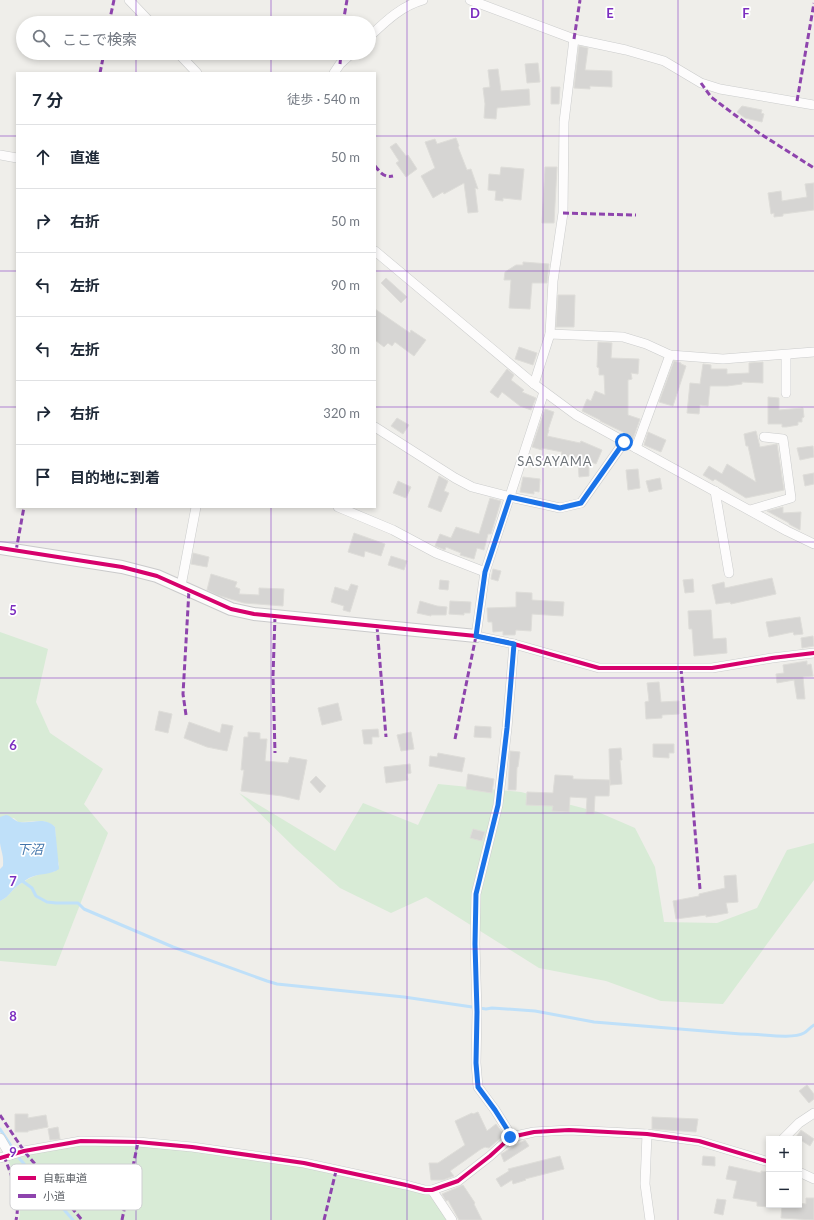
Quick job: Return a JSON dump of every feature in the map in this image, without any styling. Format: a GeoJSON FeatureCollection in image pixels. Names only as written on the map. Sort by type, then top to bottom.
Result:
{"type":"FeatureCollection","features":[{"type":"Feature","properties":{"kind":"street"},"geometry":{"type":"LineString","coordinates":[[129,0],[144,16]]}},
{"type":"Feature","properties":{"kind":"street"},"geometry":{"type":"LineString","coordinates":[[376,31],[393,15],[414,2],[423,0]]}},
{"type":"Feature","properties":{"kind":"street"},"geometry":{"type":"LineString","coordinates":[[470,0],[574,38],[626,50],[664,62],[701,83],[714,87],[814,105]]}},
{"type":"Feature","properties":{"kind":"street"},"geometry":{"type":"LineString","coordinates":[[534,384],[550,334],[553,281],[563,213],[564,122],[574,38]]}},
{"type":"Feature","properties":{"kind":"street"},"geometry":{"type":"LineString","coordinates":[[185,60],[196,72]]}},
{"type":"Feature","properties":{"kind":"street"},"geometry":{"type":"LineString","coordinates":[[335,72],[344,60]]}},
{"type":"Feature","properties":{"kind":"street"},"geometry":{"type":"LineString","coordinates":[[0,155],[16,158]]}},
{"type":"Feature","properties":{"kind":"street"},"geometry":{"type":"LineString","coordinates":[[376,252],[534,384],[576,415],[814,544]]}},
{"type":"Feature","properties":{"kind":"street"},"geometry":{"type":"LineString","coordinates":[[550,334],[623,337],[646,344],[670,355],[723,359],[814,352]]}},
{"type":"Feature","properties":{"kind":"street"},"geometry":{"type":"LineString","coordinates":[[636,448],[670,355]]}},
{"type":"Feature","properties":{"kind":"street"},"geometry":{"type":"LineString","coordinates":[[786,355],[786,393]]}},
{"type":"Feature","properties":{"kind":"street"},"geometry":{"type":"LineString","coordinates":[[476,636],[485,572],[544,392]]}},
{"type":"Feature","properties":{"kind":"street"},"geometry":{"type":"LineString","coordinates":[[376,428],[472,487],[560,508],[581,503],[624,442]]}},
{"type":"Feature","properties":{"kind":"street"},"geometry":{"type":"LineString","coordinates":[[750,510],[791,498],[782,439],[764,437]]}},
{"type":"Feature","properties":{"kind":"street"},"geometry":{"type":"LineString","coordinates":[[715,491],[729,573]]}},
{"type":"Feature","properties":{"kind":"street"},"geometry":{"type":"LineString","coordinates":[[181,586],[196,508]]}},
{"type":"Feature","properties":{"kind":"street"},"geometry":{"type":"LineString","coordinates":[[340,508],[393,530],[436,553],[485,572]]}},
{"type":"Feature","properties":{"kind":"street"},"geometry":{"type":"LineString","coordinates":[[0,548],[122,567],[156,576],[231,609],[254,614],[476,636],[514,644],[599,668],[712,668],[814,653]]}},
{"type":"Feature","properties":{"kind":"street"},"geometry":{"type":"LineString","coordinates":[[512,1137],[478,1087],[476,1063],[477,1012],[475,944],[476,894],[498,805],[507,728],[514,644]]}},
{"type":"Feature","properties":{"kind":"street"},"geometry":{"type":"LineString","coordinates":[[786,1136],[800,1123],[814,1113]]}},
{"type":"Feature","properties":{"kind":"street"},"geometry":{"type":"LineString","coordinates":[[0,1158],[81,1141],[138,1142],[192,1147],[304,1163],[425,1190],[432,1190],[458,1181],[512,1137],[534,1132],[569,1130],[648,1134],[699,1141],[766,1158]]}},
{"type":"Feature","properties":{"kind":"street"},"geometry":{"type":"LineString","coordinates":[[648,1134],[645,1184],[650,1220]]}},
{"type":"Feature","properties":{"kind":"street"},"geometry":{"type":"LineString","coordinates":[[0,1138],[10,1155]]}},
{"type":"Feature","properties":{"kind":"street"},"geometry":{"type":"LineString","coordinates":[[802,1173],[814,1179]]}},
{"type":"Feature","properties":{"kind":"street"},"geometry":{"type":"LineString","coordinates":[[432,1190],[452,1220]]}},
{"type":"Feature","properties":{"kind":"green space"},"geometry":{"type":"Polygon","coordinates":[[[0,632],[48,649],[36,702],[50,733],[103,769],[84,804],[108,833],[56,966],[0,961],[0,901],[23,882],[38,875],[54,872],[59,865],[55,827],[42,821],[18,822],[14,818],[0,817],[0,632]]]}},
{"type":"Feature","properties":{"kind":"green space"},"geometry":{"type":"Polygon","coordinates":[[[438,784],[521,792],[598,812],[635,828],[655,867],[664,922],[717,923],[757,908],[787,850],[814,843],[814,880],[723,1004],[661,1001],[606,981],[539,968],[426,897],[391,913],[340,888],[296,849],[239,793],[335,851],[363,803],[418,825],[438,784]]]}},
{"type":"Feature","properties":{"kind":"green space"},"geometry":{"type":"Polygon","coordinates":[[[143,1144],[306,1166],[429,1195],[436,1200],[449,1220],[19,1220],[20,1210],[142,1210],[142,1164],[10,1164],[8,1159],[71,1146],[143,1144]]]}},
{"type":"Feature","properties":{"kind":"water","name":"下沼"},"geometry":{"type":"Polygon","coordinates":[[[6,815],[18,822],[43,821],[55,827],[59,869],[29,878],[0,901],[0,869],[3,866],[3,856],[0,843],[0,817],[6,815]]]}},
{"type":"Feature","properties":{"kind":"building"},"geometry":{"type":"Polygon","coordinates":[[[579,46],[588,48],[585,70],[612,71],[612,87],[590,86],[590,89],[574,88],[579,46]]]}},
{"type":"Feature","properties":{"kind":"building"},"geometry":{"type":"Polygon","coordinates":[[[538,63],[540,82],[527,83],[525,64],[538,63]]]}},
{"type":"Feature","properties":{"kind":"building"},"geometry":{"type":"Polygon","coordinates":[[[498,69],[501,91],[529,89],[530,105],[497,108],[496,119],[484,118],[485,104],[483,88],[490,87],[488,70],[498,69]]]}},
{"type":"Feature","properties":{"kind":"building"},"geometry":{"type":"Polygon","coordinates":[[[551,87],[560,87],[559,104],[551,104],[551,87]]]}},
{"type":"Feature","properties":{"kind":"building"},"geometry":{"type":"Polygon","coordinates":[[[742,106],[762,110],[761,113],[764,114],[762,122],[745,118],[737,112],[742,106]]]}},
{"type":"Feature","properties":{"kind":"building"},"geometry":{"type":"Polygon","coordinates":[[[456,138],[467,170],[471,169],[478,189],[475,188],[478,212],[468,213],[464,183],[433,198],[421,176],[435,168],[425,142],[435,139],[437,144],[456,138]]]}},
{"type":"Feature","properties":{"kind":"building"},"geometry":{"type":"Polygon","coordinates":[[[396,143],[406,156],[408,155],[417,169],[406,177],[396,163],[399,161],[390,147],[396,143]]]}},
{"type":"Feature","properties":{"kind":"building"},"geometry":{"type":"Polygon","coordinates":[[[501,167],[524,169],[521,200],[503,198],[503,201],[495,200],[496,191],[488,190],[489,174],[500,175],[501,167]]]}},
{"type":"Feature","properties":{"kind":"building"},"geometry":{"type":"Polygon","coordinates":[[[545,167],[557,167],[554,223],[542,223],[545,167]]]}},
{"type":"Feature","properties":{"kind":"building"},"geometry":{"type":"Polygon","coordinates":[[[814,183],[814,210],[783,214],[783,216],[774,217],[774,213],[771,214],[768,193],[781,191],[782,201],[807,197],[805,184],[814,183]]]}},
{"type":"Feature","properties":{"kind":"building"},"geometry":{"type":"Polygon","coordinates":[[[523,262],[549,264],[547,283],[532,283],[530,309],[509,308],[511,280],[504,280],[505,272],[516,265],[523,265],[523,262]]]}},
{"type":"Feature","properties":{"kind":"building"},"geometry":{"type":"Polygon","coordinates":[[[386,278],[407,297],[401,303],[381,283],[386,278]]]}},
{"type":"Feature","properties":{"kind":"building"},"geometry":{"type":"Polygon","coordinates":[[[558,295],[575,295],[574,327],[556,327],[558,295]]]}},
{"type":"Feature","properties":{"kind":"building"},"geometry":{"type":"Polygon","coordinates":[[[376,310],[410,333],[411,330],[426,340],[414,356],[395,342],[392,346],[388,343],[384,347],[376,341],[376,310]]]}},
{"type":"Feature","properties":{"kind":"building"},"geometry":{"type":"Polygon","coordinates":[[[598,342],[612,343],[611,358],[639,359],[638,374],[631,373],[632,379],[628,380],[628,415],[640,419],[633,439],[623,432],[582,411],[587,399],[591,401],[595,391],[605,395],[604,375],[599,375],[599,368],[597,367],[598,342]]]}},
{"type":"Feature","properties":{"kind":"building"},"geometry":{"type":"Polygon","coordinates":[[[519,347],[537,353],[533,365],[515,359],[519,347]]]}},
{"type":"Feature","properties":{"kind":"building"},"geometry":{"type":"Polygon","coordinates":[[[674,361],[686,366],[673,406],[659,402],[674,361]]]}},
{"type":"Feature","properties":{"kind":"building"},"geometry":{"type":"Polygon","coordinates":[[[763,362],[763,383],[742,382],[742,384],[727,386],[710,386],[708,406],[700,405],[699,414],[687,413],[690,383],[700,384],[703,364],[711,365],[711,369],[727,369],[727,374],[749,373],[749,363],[763,362]]]}},
{"type":"Feature","properties":{"kind":"building"},"geometry":{"type":"Polygon","coordinates":[[[507,369],[514,375],[511,380],[524,390],[522,392],[536,398],[531,410],[520,406],[502,392],[498,398],[490,392],[507,369]]]}},
{"type":"Feature","properties":{"kind":"building"},"geometry":{"type":"Polygon","coordinates":[[[768,397],[779,398],[779,410],[803,408],[804,417],[802,418],[802,422],[798,422],[798,425],[786,427],[782,427],[782,424],[768,424],[768,397]]]}},
{"type":"Feature","properties":{"kind":"building"},"geometry":{"type":"Polygon","coordinates":[[[545,409],[554,412],[547,436],[580,443],[581,441],[602,450],[596,464],[589,461],[589,476],[579,477],[578,459],[561,455],[562,452],[542,448],[542,450],[532,447],[545,409]]]}},
{"type":"Feature","properties":{"kind":"building"},"geometry":{"type":"Polygon","coordinates":[[[397,418],[409,425],[403,434],[391,426],[397,418]]]}},
{"type":"Feature","properties":{"kind":"building"},"geometry":{"type":"Polygon","coordinates":[[[756,431],[760,447],[777,444],[784,490],[746,498],[715,479],[713,481],[703,475],[709,466],[722,474],[727,464],[756,482],[744,434],[756,431]]]}},
{"type":"Feature","properties":{"kind":"building"},"geometry":{"type":"Polygon","coordinates":[[[648,432],[666,440],[661,452],[644,445],[648,432]]]}},
{"type":"Feature","properties":{"kind":"building"},"geometry":{"type":"Polygon","coordinates":[[[813,446],[814,457],[800,460],[797,448],[813,446]]]}},
{"type":"Feature","properties":{"kind":"building"},"geometry":{"type":"Polygon","coordinates":[[[638,469],[640,488],[628,490],[626,470],[638,469]]]}},
{"type":"Feature","properties":{"kind":"building"},"geometry":{"type":"Polygon","coordinates":[[[814,473],[814,484],[805,486],[803,475],[814,473]]]}},
{"type":"Feature","properties":{"kind":"building"},"geometry":{"type":"Polygon","coordinates":[[[439,476],[448,481],[444,491],[449,493],[441,512],[428,507],[439,476]]]}},
{"type":"Feature","properties":{"kind":"building"},"geometry":{"type":"Polygon","coordinates":[[[523,477],[540,479],[539,492],[534,491],[534,494],[520,492],[523,477]]]}},
{"type":"Feature","properties":{"kind":"building"},"geometry":{"type":"Polygon","coordinates":[[[660,478],[662,489],[649,492],[646,481],[660,478]]]}},
{"type":"Feature","properties":{"kind":"building"},"geometry":{"type":"Polygon","coordinates":[[[398,481],[411,487],[406,498],[393,493],[398,481]]]}},
{"type":"Feature","properties":{"kind":"building"},"geometry":{"type":"Polygon","coordinates":[[[490,498],[501,501],[491,534],[488,534],[484,550],[477,548],[474,559],[460,555],[461,553],[446,547],[445,550],[435,546],[440,534],[451,538],[456,527],[479,534],[490,498]]]}},
{"type":"Feature","properties":{"kind":"building"},"geometry":{"type":"Polygon","coordinates":[[[783,507],[783,513],[801,512],[800,530],[767,511],[783,507]]]}},
{"type":"Feature","properties":{"kind":"building"},"geometry":{"type":"Polygon","coordinates":[[[354,533],[385,544],[381,556],[365,551],[364,557],[348,552],[354,533]]]}},
{"type":"Feature","properties":{"kind":"building"},"geometry":{"type":"Polygon","coordinates":[[[193,553],[209,557],[207,567],[191,564],[193,553]]]}},
{"type":"Feature","properties":{"kind":"building"},"geometry":{"type":"Polygon","coordinates":[[[391,556],[407,561],[404,570],[388,565],[391,556]]]}},
{"type":"Feature","properties":{"kind":"building"},"geometry":{"type":"Polygon","coordinates":[[[493,569],[501,571],[498,581],[491,579],[493,569]]]}},
{"type":"Feature","properties":{"kind":"building"},"geometry":{"type":"Polygon","coordinates":[[[211,574],[237,582],[235,587],[240,589],[239,594],[259,595],[259,588],[284,589],[283,606],[244,603],[217,595],[207,590],[211,574]]]}},
{"type":"Feature","properties":{"kind":"building"},"geometry":{"type":"Polygon","coordinates":[[[772,578],[776,594],[731,604],[730,602],[716,604],[712,585],[724,582],[725,588],[772,578]]]}},
{"type":"Feature","properties":{"kind":"building"},"geometry":{"type":"Polygon","coordinates":[[[693,579],[694,592],[685,593],[683,580],[693,579]]]}},
{"type":"Feature","properties":{"kind":"building"},"geometry":{"type":"Polygon","coordinates":[[[440,580],[449,581],[448,590],[439,589],[440,580]]]}},
{"type":"Feature","properties":{"kind":"building"},"geometry":{"type":"Polygon","coordinates":[[[351,584],[358,586],[350,612],[343,610],[344,606],[331,602],[335,587],[348,591],[351,584]]]}},
{"type":"Feature","properties":{"kind":"building"},"geometry":{"type":"Polygon","coordinates":[[[516,592],[532,593],[532,600],[564,602],[563,616],[532,614],[531,631],[516,630],[515,635],[503,635],[503,631],[493,632],[492,622],[488,622],[487,608],[516,607],[516,592]]]}},
{"type":"Feature","properties":{"kind":"building"},"geometry":{"type":"Polygon","coordinates":[[[420,601],[447,607],[446,615],[431,616],[417,613],[420,601]]]}},
{"type":"Feature","properties":{"kind":"building"},"geometry":{"type":"Polygon","coordinates":[[[450,601],[471,602],[470,613],[464,613],[464,615],[449,614],[450,601]]]}},
{"type":"Feature","properties":{"kind":"building"},"geometry":{"type":"Polygon","coordinates":[[[711,610],[713,639],[726,638],[727,653],[694,656],[692,629],[689,629],[688,611],[711,610]]]}},
{"type":"Feature","properties":{"kind":"building"},"geometry":{"type":"Polygon","coordinates":[[[800,617],[803,634],[794,635],[793,632],[769,637],[766,622],[800,617]]]}},
{"type":"Feature","properties":{"kind":"building"},"geometry":{"type":"Polygon","coordinates":[[[813,636],[814,646],[802,648],[801,638],[813,636]]]}},
{"type":"Feature","properties":{"kind":"building"},"geometry":{"type":"Polygon","coordinates":[[[807,661],[807,665],[811,664],[813,676],[803,677],[805,699],[797,699],[794,680],[777,683],[776,674],[784,673],[783,665],[807,661]]]}},
{"type":"Feature","properties":{"kind":"building"},"geometry":{"type":"Polygon","coordinates":[[[659,682],[661,702],[679,701],[679,714],[662,715],[662,718],[646,719],[645,702],[649,701],[647,683],[659,682]]]}},
{"type":"Feature","properties":{"kind":"building"},"geometry":{"type":"Polygon","coordinates":[[[338,703],[342,720],[322,725],[318,708],[338,703]]]}},
{"type":"Feature","properties":{"kind":"building"},"geometry":{"type":"Polygon","coordinates":[[[159,711],[172,714],[168,733],[155,730],[159,711]]]}},
{"type":"Feature","properties":{"kind":"building"},"geometry":{"type":"Polygon","coordinates":[[[189,722],[220,733],[222,724],[233,726],[227,751],[207,747],[184,738],[189,722]]]}},
{"type":"Feature","properties":{"kind":"building"},"geometry":{"type":"Polygon","coordinates":[[[475,726],[491,727],[491,738],[474,737],[475,726]]]}},
{"type":"Feature","properties":{"kind":"building"},"geometry":{"type":"Polygon","coordinates":[[[378,729],[379,737],[372,737],[372,744],[364,744],[362,730],[378,729]]]}},
{"type":"Feature","properties":{"kind":"building"},"geometry":{"type":"Polygon","coordinates":[[[248,732],[260,733],[260,739],[267,739],[265,761],[288,763],[290,757],[307,760],[299,800],[282,796],[241,791],[244,770],[241,770],[244,737],[248,737],[248,732]]]}},
{"type":"Feature","properties":{"kind":"building"},"geometry":{"type":"Polygon","coordinates":[[[411,732],[414,749],[401,751],[397,735],[411,732]]]}},
{"type":"Feature","properties":{"kind":"building"},"geometry":{"type":"Polygon","coordinates":[[[653,744],[674,744],[674,753],[669,753],[669,758],[653,757],[653,744]]]}},
{"type":"Feature","properties":{"kind":"building"},"geometry":{"type":"Polygon","coordinates":[[[621,748],[622,760],[620,760],[622,784],[610,785],[609,749],[621,748]]]}},
{"type":"Feature","properties":{"kind":"building"},"geometry":{"type":"Polygon","coordinates":[[[510,751],[520,752],[517,767],[516,790],[508,790],[510,751]]]}},
{"type":"Feature","properties":{"kind":"building"},"geometry":{"type":"Polygon","coordinates":[[[438,753],[465,758],[462,772],[429,766],[430,756],[437,757],[438,753]]]}},
{"type":"Feature","properties":{"kind":"building"},"geometry":{"type":"Polygon","coordinates":[[[410,764],[411,773],[407,774],[408,780],[386,783],[384,767],[410,764]]]}},
{"type":"Feature","properties":{"kind":"building"},"geometry":{"type":"Polygon","coordinates":[[[468,774],[494,779],[492,793],[466,789],[468,774]]]}},
{"type":"Feature","properties":{"kind":"building"},"geometry":{"type":"Polygon","coordinates":[[[555,775],[573,776],[573,779],[610,780],[609,796],[595,796],[594,814],[586,814],[587,798],[570,797],[569,812],[552,811],[553,806],[526,805],[527,792],[553,793],[555,775]]]}},
{"type":"Feature","properties":{"kind":"building"},"geometry":{"type":"Polygon","coordinates":[[[316,776],[326,786],[320,793],[310,782],[316,776]]]}},
{"type":"Feature","properties":{"kind":"building"},"geometry":{"type":"Polygon","coordinates":[[[473,829],[485,832],[482,841],[470,838],[473,829]]]}},
{"type":"Feature","properties":{"kind":"building"},"geometry":{"type":"Polygon","coordinates":[[[736,875],[738,902],[726,903],[728,913],[706,917],[706,915],[676,919],[673,901],[699,896],[699,894],[725,888],[724,876],[736,875]]]}},
{"type":"Feature","properties":{"kind":"building"},"geometry":{"type":"Polygon","coordinates":[[[807,1085],[814,1094],[814,1099],[809,1103],[799,1091],[807,1085]]]}},
{"type":"Feature","properties":{"kind":"building"},"geometry":{"type":"Polygon","coordinates":[[[478,1112],[487,1131],[496,1124],[504,1135],[489,1148],[485,1147],[481,1149],[450,1171],[454,1176],[443,1180],[431,1180],[429,1163],[438,1163],[465,1145],[455,1121],[472,1113],[478,1112]]]}},
{"type":"Feature","properties":{"kind":"building"},"geometry":{"type":"Polygon","coordinates":[[[15,1114],[28,1114],[28,1118],[46,1115],[48,1127],[28,1132],[15,1132],[15,1114]]]}},
{"type":"Feature","properties":{"kind":"building"},"geometry":{"type":"Polygon","coordinates":[[[652,1117],[698,1119],[696,1132],[652,1129],[652,1117]]]}},
{"type":"Feature","properties":{"kind":"building"},"geometry":{"type":"Polygon","coordinates":[[[58,1127],[60,1139],[50,1140],[48,1129],[58,1127]]]}},
{"type":"Feature","properties":{"kind":"building"},"geometry":{"type":"Polygon","coordinates":[[[801,1130],[814,1139],[810,1146],[802,1141],[802,1136],[797,1136],[801,1130]]]}},
{"type":"Feature","properties":{"kind":"building"},"geometry":{"type":"Polygon","coordinates":[[[525,1140],[529,1146],[504,1162],[501,1154],[525,1140]]]}},
{"type":"Feature","properties":{"kind":"building"},"geometry":{"type":"Polygon","coordinates":[[[560,1156],[564,1169],[525,1179],[526,1180],[513,1184],[512,1180],[501,1187],[496,1179],[509,1171],[508,1169],[560,1156]]]}},
{"type":"Feature","properties":{"kind":"building"},"geometry":{"type":"Polygon","coordinates":[[[703,1156],[715,1157],[715,1166],[702,1165],[703,1156]]]}},
{"type":"Feature","properties":{"kind":"building"},"geometry":{"type":"Polygon","coordinates":[[[729,1166],[761,1173],[761,1171],[766,1172],[766,1207],[757,1206],[757,1202],[733,1198],[737,1181],[726,1179],[729,1166]]]}},
{"type":"Feature","properties":{"kind":"building"},"geometry":{"type":"Polygon","coordinates":[[[463,1185],[475,1203],[474,1204],[482,1220],[459,1220],[448,1200],[446,1201],[442,1194],[463,1185]]]}},
{"type":"Feature","properties":{"kind":"building"},"geometry":{"type":"Polygon","coordinates":[[[806,1198],[814,1198],[814,1220],[781,1218],[782,1208],[802,1208],[802,1203],[806,1204],[806,1198]]]}},
{"type":"Feature","properties":{"kind":"building"},"geometry":{"type":"Polygon","coordinates":[[[717,1199],[726,1200],[723,1215],[714,1213],[717,1199]]]}},
{"type":"Feature","properties":{"kind":"waterway"},"geometry":{"type":"LineString","coordinates":[[21,880],[32,888],[36,896],[47,902],[78,903],[84,909],[173,947],[277,984],[404,997],[486,1009],[492,1008],[535,1011],[594,1022],[741,1034],[791,1036],[804,1033],[814,1025]]}},
{"type":"Feature","properties":{"kind":"waterway"},"geometry":{"type":"LineString","coordinates":[[0,1129],[24,1164]]}},
{"type":"Feature","properties":{"kind":"waterway"},"geometry":{"type":"LineString","coordinates":[[64,1210],[73,1220]]}},
{"type":"Feature","properties":{"kind":"marked path"},"geometry":{"type":"LineString","coordinates":[[111,16],[114,0]]}},
{"type":"Feature","properties":{"kind":"marked path"},"geometry":{"type":"LineString","coordinates":[[344,16],[347,0]]}},
{"type":"Feature","properties":{"kind":"marked path"},"geometry":{"type":"LineString","coordinates":[[574,39],[580,0]]}},
{"type":"Feature","properties":{"kind":"marked path"},"geometry":{"type":"LineString","coordinates":[[797,101],[814,3]]}},
{"type":"Feature","properties":{"kind":"marked path"},"geometry":{"type":"LineString","coordinates":[[100,72],[103,60]]}},
{"type":"Feature","properties":{"kind":"marked path"},"geometry":{"type":"LineString","coordinates":[[340,60],[340,64]]}},
{"type":"Feature","properties":{"kind":"marked path"},"geometry":{"type":"LineString","coordinates":[[701,83],[711,97],[759,133],[814,168]]}},
{"type":"Feature","properties":{"kind":"marked path"},"geometry":{"type":"LineString","coordinates":[[376,167],[385,175],[393,176]]}},
{"type":"Feature","properties":{"kind":"marked path"},"geometry":{"type":"LineString","coordinates":[[563,213],[636,215]]}},
{"type":"Feature","properties":{"kind":"marked path"},"geometry":{"type":"LineString","coordinates":[[16,551],[24,508]]}},
{"type":"Feature","properties":{"kind":"marked path"},"geometry":{"type":"LineString","coordinates":[[186,715],[183,694],[189,590]]}},
{"type":"Feature","properties":{"kind":"marked path"},"geometry":{"type":"LineString","coordinates":[[275,616],[273,676],[275,753]]}},
{"type":"Feature","properties":{"kind":"marked path"},"geometry":{"type":"LineString","coordinates":[[377,626],[386,737]]}},
{"type":"Feature","properties":{"kind":"marked path"},"geometry":{"type":"LineString","coordinates":[[455,739],[476,636]]}},
{"type":"Feature","properties":{"kind":"marked path"},"geometry":{"type":"LineString","coordinates":[[681,668],[700,889]]}},
{"type":"Feature","properties":{"kind":"marked path"},"geometry":{"type":"LineString","coordinates":[[0,1115],[24,1151],[35,1164]]}},
{"type":"Feature","properties":{"kind":"marked path"},"geometry":{"type":"LineString","coordinates":[[133,1164],[138,1142]]}},
{"type":"Feature","properties":{"kind":"marked path"},"geometry":{"type":"LineString","coordinates":[[4,1156],[10,1172]]}},
{"type":"Feature","properties":{"kind":"marked path"},"geometry":{"type":"LineString","coordinates":[[324,1220],[336,1171]]}},
{"type":"Feature","properties":{"kind":"marked path"},"geometry":{"type":"LineString","coordinates":[[16,1220],[17,1210]]}},
{"type":"Feature","properties":{"kind":"marked path"},"geometry":{"type":"LineString","coordinates":[[74,1210],[82,1220]]}},
{"type":"Feature","properties":{"kind":"marked path"},"geometry":{"type":"LineString","coordinates":[[122,1220],[124,1210]]}},
{"type":"Feature","properties":{"kind":"cycle path"},"geometry":{"type":"LineString","coordinates":[[0,548],[122,567],[157,576],[231,609],[254,614],[476,636],[514,644],[599,668],[712,668],[814,653]]}},
{"type":"Feature","properties":{"kind":"cycle path"},"geometry":{"type":"LineString","coordinates":[[0,1158],[24,1151],[81,1141],[138,1142],[192,1147],[304,1163],[425,1190],[432,1190],[458,1181],[490,1156],[511,1137],[534,1132],[569,1130],[647,1134],[699,1141],[766,1161]]}},
{"type":"Feature","properties":{"kind":"district","name":"SASAYAMA"},"geometry":{"type":"Point","coordinates":[555,461]}},
{"type":"Feature","properties":{"kind":"route"},"geometry":{"type":"LineString","coordinates":[[510,1137],[512,1137],[504,1123],[478,1087],[476,1063],[476,894],[488,840],[498,805],[507,728],[514,644],[476,636],[485,572],[510,497],[560,508],[581,503],[624,442]]}}]}
